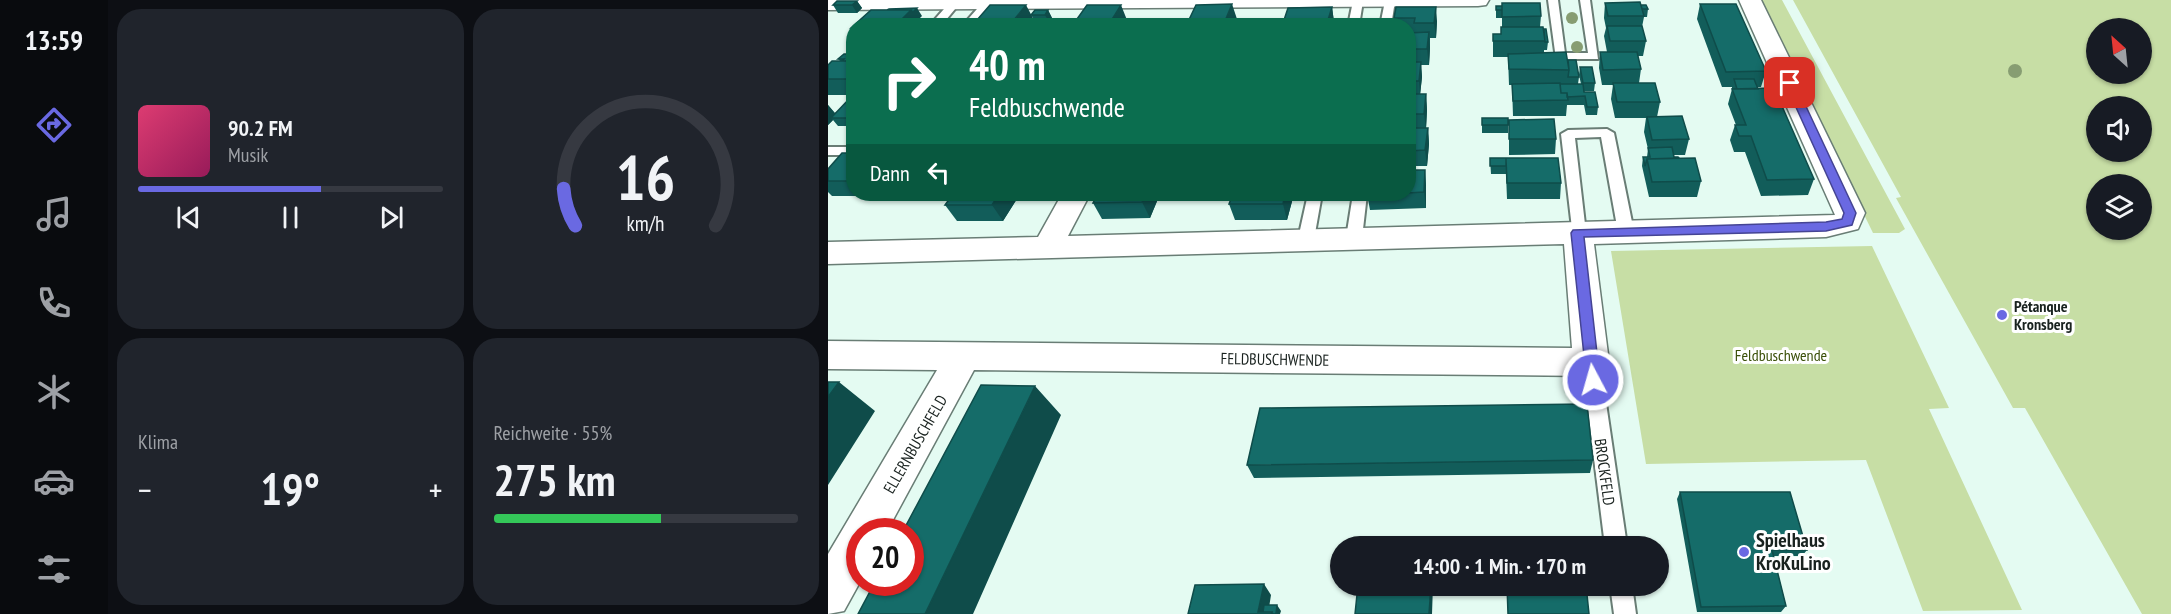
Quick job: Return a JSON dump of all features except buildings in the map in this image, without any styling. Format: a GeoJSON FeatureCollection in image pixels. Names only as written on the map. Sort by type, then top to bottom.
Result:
{"type":"FeatureCollection","features":[{"type":"Feature","properties":{"kind":"street"},"geometry":{"type":"LineString","coordinates":[[828,4],[1478,0]]}},
{"type":"Feature","properties":{"kind":"street"},"geometry":{"type":"LineString","coordinates":[[828,253],[1826,227],[1847,222],[1850,213],[1750,0]]}},
{"type":"Feature","properties":{"kind":"street"},"geometry":{"type":"LineString","coordinates":[[1172,18],[1181,1]]}},
{"type":"Feature","properties":{"kind":"street"},"geometry":{"type":"LineString","coordinates":[[1046,249],[1072,201]]}},
{"type":"Feature","properties":{"kind":"street"},"geometry":{"type":"LineString","coordinates":[[1578,233],[1591,362]]}},
{"type":"Feature","properties":{"kind":"street","name":"FELDBUSCHWENDE"},"geometry":{"type":"LineString","coordinates":[[828,355],[1591,362]]}},
{"type":"Feature","properties":{"kind":"street","name":"ELLERNBUSCHFELD"},"geometry":{"type":"LineString","coordinates":[[872,518],[964,356]]}},
{"type":"Feature","properties":{"kind":"street"},"geometry":{"type":"LineString","coordinates":[[828,595],[846,564]]}},
{"type":"Feature","properties":{"kind":"lane"},"geometry":{"type":"LineString","coordinates":[[1553,0],[1560,57],[1594,57],[1585,0]]}},
{"type":"Feature","properties":{"kind":"lane"},"geometry":{"type":"LineString","coordinates":[[1355,18],[1358,1]]}},
{"type":"Feature","properties":{"kind":"lane"},"geometry":{"type":"LineString","coordinates":[[1387,18],[1390,1]]}},
{"type":"Feature","properties":{"kind":"lane"},"geometry":{"type":"LineString","coordinates":[[941,18],[955,3]]}},
{"type":"Feature","properties":{"kind":"lane"},"geometry":{"type":"LineString","coordinates":[[974,18],[988,3]]}},
{"type":"Feature","properties":{"kind":"lane"},"geometry":{"type":"LineString","coordinates":[[1578,233],[1568,134],[1607,133],[1626,232]]}},
{"type":"Feature","properties":{"kind":"lane"},"geometry":{"type":"LineString","coordinates":[[828,151],[846,152]]}},
{"type":"Feature","properties":{"kind":"lane"},"geometry":{"type":"LineString","coordinates":[[841,168],[846,162]]}},
{"type":"Feature","properties":{"kind":"lane"},"geometry":{"type":"LineString","coordinates":[[1306,240],[1314,201]]}},
{"type":"Feature","properties":{"kind":"lane"},"geometry":{"type":"LineString","coordinates":[[1354,238],[1359,201]]}},
{"type":"Feature","properties":{"kind":"lane","name":"BROCKFELD"},"geometry":{"type":"LineString","coordinates":[[1591,362],[1615,536]]}},
{"type":"Feature","properties":{"kind":"lane"},"geometry":{"type":"LineString","coordinates":[[1623,596],[1625,614]]}},
{"type":"Feature","properties":{"kind":"green space"},"geometry":{"type":"Polygon","coordinates":[[[1759,0],[1782,0],[1905,229],[1899,233],[1873,233],[1759,0]]]}},
{"type":"Feature","properties":{"kind":"green space"},"geometry":{"type":"Polygon","coordinates":[[[1793,0],[2171,0],[2171,614],[2142,614],[2025,408],[2013,408],[1896,198],[1901,197],[1793,0]]]}},
{"type":"Feature","properties":{"kind":"green space","name":"Feldbuschwende"},"geometry":{"type":"Polygon","coordinates":[[[1872,246],[1949,408],[1929,409],[2022,610],[1923,611],[1866,460],[1646,464],[1611,251],[1872,246]]]}},
{"type":"Feature","properties":{"kind":"place","name":"Pétanque Kronsberg"},"geometry":{"type":"Point","coordinates":[2002,315]}},
{"type":"Feature","properties":{"kind":"place","name":"Spielhaus KroKuLino"},"geometry":{"type":"Point","coordinates":[1744,552]}},
{"type":"Feature","properties":{"kind":"route"},"geometry":{"type":"LineString","coordinates":[[1593,380],[1578,233],[1826,227],[1847,222],[1850,213],[1790,83]]}}]}
